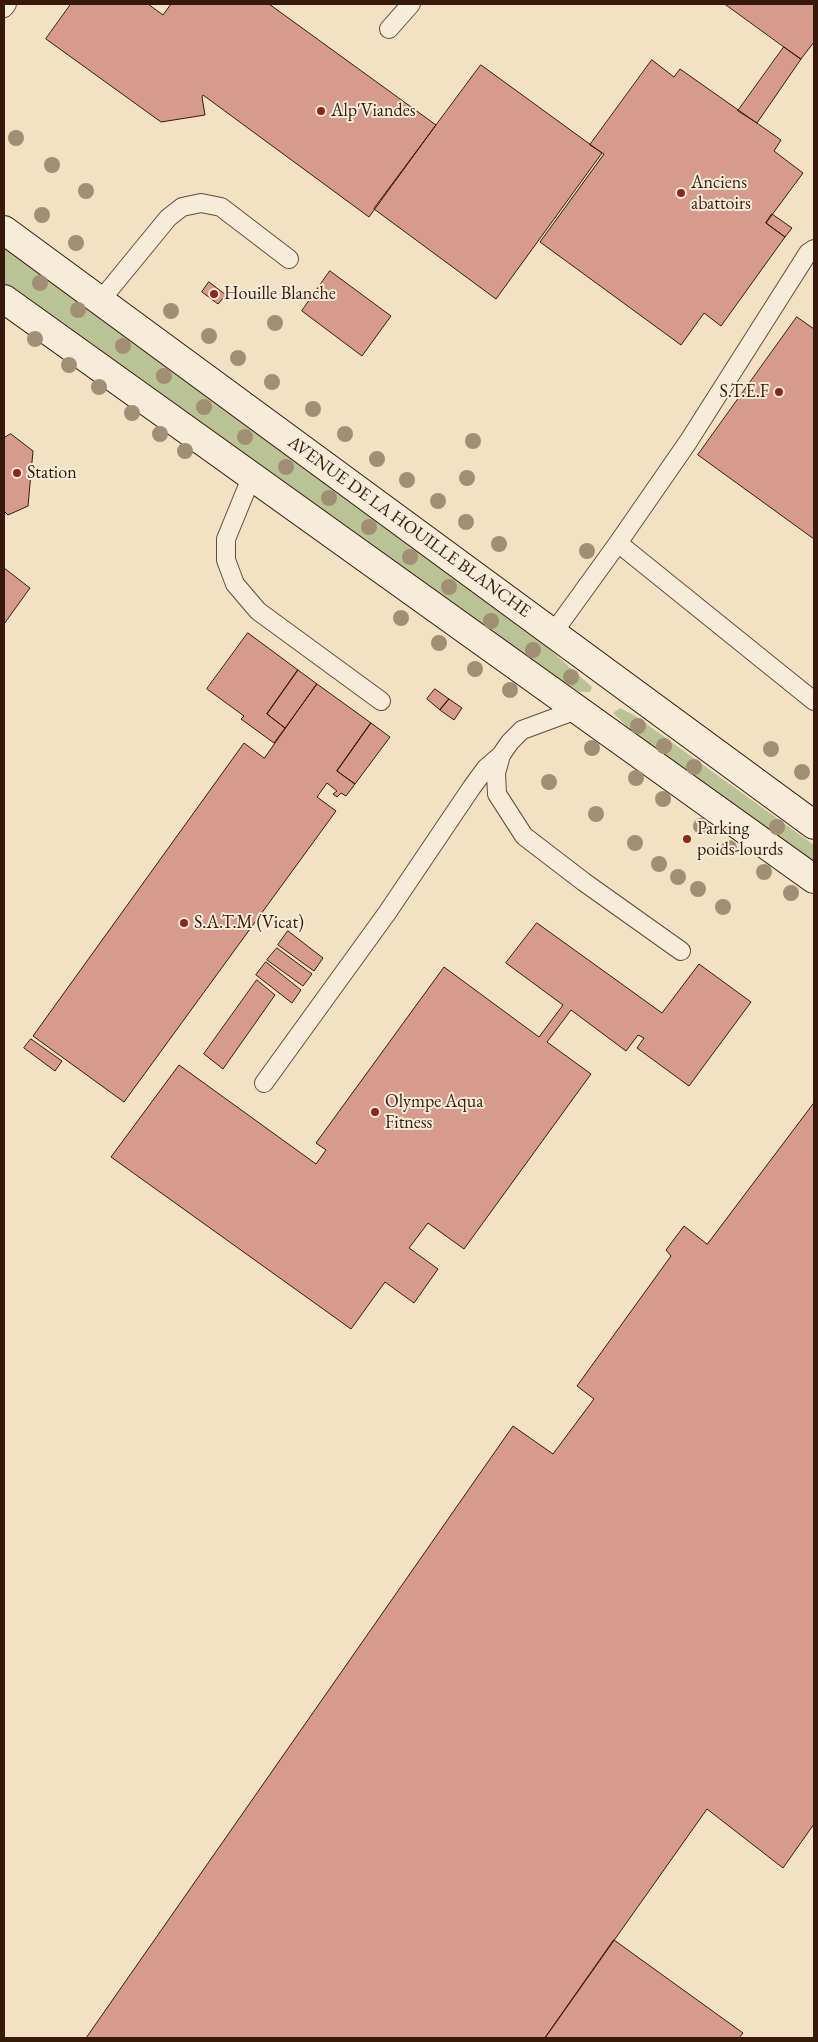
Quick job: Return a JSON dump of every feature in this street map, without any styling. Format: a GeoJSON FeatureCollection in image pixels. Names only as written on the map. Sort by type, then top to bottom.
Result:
{"type":"FeatureCollection","features":[{"type":"Feature","properties":{"kind":"main road","name":"AVENUE DE LA HOUILLE BLANCHE"},"geometry":{"type":"LineString","coordinates":[[4,230],[814,825]]}},
{"type":"Feature","properties":{"kind":"main road"},"geometry":{"type":"LineString","coordinates":[[4,299],[251,478],[579,709],[814,879]]}},
{"type":"Feature","properties":{"kind":"lane"},"geometry":{"type":"LineString","coordinates":[[4,8],[7,4]]}},
{"type":"Feature","properties":{"kind":"lane"},"geometry":{"type":"LineString","coordinates":[[389,29],[410,4]]}},
{"type":"Feature","properties":{"kind":"lane"},"geometry":{"type":"LineString","coordinates":[[100,301],[168,218],[182,207],[201,202],[221,207],[289,259]]}},
{"type":"Feature","properties":{"kind":"lane"},"geometry":{"type":"LineString","coordinates":[[553,633],[688,442],[808,253],[814,249]]}},
{"type":"Feature","properties":{"kind":"lane"},"geometry":{"type":"LineString","coordinates":[[251,478],[226,539],[226,560],[235,584],[258,611],[381,701]]}},
{"type":"Feature","properties":{"kind":"lane"},"geometry":{"type":"LineString","coordinates":[[618,543],[814,701]]}},
{"type":"Feature","properties":{"kind":"lane"},"geometry":{"type":"LineString","coordinates":[[264,1082],[387,913],[486,768],[501,755],[522,730],[579,709]]}},
{"type":"Feature","properties":{"kind":"lane"},"geometry":{"type":"LineString","coordinates":[[501,755],[496,772],[496,794],[524,836],[584,882],[681,951]]}},
{"type":"Feature","properties":{"kind":"green space"},"geometry":{"type":"Polygon","coordinates":[[[4,243],[547,647],[592,687],[590,692],[580,692],[530,661],[4,287],[4,243]]]}},
{"type":"Feature","properties":{"kind":"green space"},"geometry":{"type":"Polygon","coordinates":[[[620,708],[634,715],[814,845],[814,865],[642,741],[613,713],[620,708]]]}},
{"type":"Feature","properties":{"kind":"building","name":"Alp'Viandes"},"geometry":{"type":"Polygon","coordinates":[[[71,4],[148,4],[163,15],[171,4],[269,4],[436,125],[369,217],[203,95],[205,115],[161,122],[46,39],[71,4]]]}},
{"type":"Feature","properties":{"kind":"building"},"geometry":{"type":"Polygon","coordinates":[[[725,4],[814,4],[814,42],[801,59],[725,4]]]}},
{"type":"Feature","properties":{"kind":"building"},"geometry":{"type":"Polygon","coordinates":[[[784,47],[801,59],[757,123],[738,111],[784,47]]]}},
{"type":"Feature","properties":{"kind":"building","name":"Anciens abattoirs"},"geometry":{"type":"Polygon","coordinates":[[[652,60],[674,77],[680,69],[781,140],[774,151],[803,173],[766,223],[785,237],[721,326],[704,313],[681,345],[540,242],[604,154],[590,145],[652,60]]]}},
{"type":"Feature","properties":{"kind":"building"},"geometry":{"type":"Polygon","coordinates":[[[481,65],[602,153],[496,299],[374,209],[481,65]]]}},
{"type":"Feature","properties":{"kind":"building"},"geometry":{"type":"Polygon","coordinates":[[[772,214],[792,228],[785,237],[766,223],[772,214]]]}},
{"type":"Feature","properties":{"kind":"building"},"geometry":{"type":"Polygon","coordinates":[[[330,271],[391,316],[362,356],[302,311],[330,271]]]}},
{"type":"Feature","properties":{"kind":"building","name":"Houille Blanche"},"geometry":{"type":"Polygon","coordinates":[[[209,282],[226,295],[218,304],[202,292],[209,282]]]}},
{"type":"Feature","properties":{"kind":"building","name":"S.T.E.F"},"geometry":{"type":"Polygon","coordinates":[[[797,317],[814,329],[814,539],[698,455],[797,317]]]}},
{"type":"Feature","properties":{"kind":"building","name":"Station"},"geometry":{"type":"Polygon","coordinates":[[[11,434],[33,451],[28,506],[8,515],[4,511],[4,438],[11,434]]]}},
{"type":"Feature","properties":{"kind":"building"},"geometry":{"type":"Polygon","coordinates":[[[4,568],[30,588],[4,624],[4,568]]]}},
{"type":"Feature","properties":{"kind":"building"},"geometry":{"type":"Polygon","coordinates":[[[248,633],[298,670],[267,714],[285,728],[274,743],[241,719],[244,716],[207,689],[248,633]]]}},
{"type":"Feature","properties":{"kind":"building"},"geometry":{"type":"Polygon","coordinates":[[[298,670],[317,684],[285,728],[267,714],[298,670]]]}},
{"type":"Feature","properties":{"kind":"building","name":"S.A.T.M (Vicat)"},"geometry":{"type":"Polygon","coordinates":[[[317,684],[371,723],[337,771],[355,784],[346,796],[341,793],[337,797],[333,794],[337,791],[327,783],[317,797],[336,811],[124,1102],[33,1036],[244,743],[264,758],[317,684]]]}},
{"type":"Feature","properties":{"kind":"building"},"geometry":{"type":"Polygon","coordinates":[[[435,689],[449,699],[440,710],[427,699],[435,689]]]}},
{"type":"Feature","properties":{"kind":"building"},"geometry":{"type":"Polygon","coordinates":[[[449,699],[462,708],[454,720],[440,710],[449,699]]]}},
{"type":"Feature","properties":{"kind":"building"},"geometry":{"type":"Polygon","coordinates":[[[371,723],[390,737],[355,784],[337,771],[371,723]]]}},
{"type":"Feature","properties":{"kind":"building"},"geometry":{"type":"Polygon","coordinates":[[[537,923],[662,1013],[699,964],[751,1002],[689,1086],[637,1048],[644,1038],[638,1035],[626,1051],[571,1010],[547,1042],[591,1074],[464,1249],[428,1223],[409,1248],[438,1269],[414,1303],[385,1282],[351,1329],[111,1157],[179,1065],[316,1164],[326,1150],[316,1143],[444,967],[539,1037],[563,1005],[506,963],[537,923]]]}},
{"type":"Feature","properties":{"kind":"building"},"geometry":{"type":"Polygon","coordinates":[[[288,931],[323,958],[314,971],[278,945],[288,931]]]}},
{"type":"Feature","properties":{"kind":"building"},"geometry":{"type":"Polygon","coordinates":[[[277,948],[312,974],[303,986],[267,960],[277,948]]]}},
{"type":"Feature","properties":{"kind":"building"},"geometry":{"type":"Polygon","coordinates":[[[266,962],[301,990],[292,1003],[256,975],[266,962]]]}},
{"type":"Feature","properties":{"kind":"building"},"geometry":{"type":"Polygon","coordinates":[[[257,980],[275,995],[223,1069],[204,1054],[257,980]]]}},
{"type":"Feature","properties":{"kind":"building"},"geometry":{"type":"Polygon","coordinates":[[[31,1039],[62,1061],[55,1071],[24,1048],[31,1039]]]}},
{"type":"Feature","properties":{"kind":"building"},"geometry":{"type":"Polygon","coordinates":[[[814,1103],[814,1824],[783,1868],[707,1809],[545,2038],[86,2038],[513,1426],[553,1454],[594,1399],[577,1386],[671,1256],[666,1250],[684,1226],[707,1244],[814,1103]]]}},
{"type":"Feature","properties":{"kind":"building"},"geometry":{"type":"Polygon","coordinates":[[[614,1940],[743,2033],[739,2038],[545,2038],[614,1940]]]}},
{"type":"Feature","properties":{"kind":"place","name":"Alp'Viandes"},"geometry":{"type":"Point","coordinates":[321,111]}},
{"type":"Feature","properties":{"kind":"place","name":"Anciens abattoirs"},"geometry":{"type":"Point","coordinates":[681,193]}},
{"type":"Feature","properties":{"kind":"place","name":"Houille Blanche"},"geometry":{"type":"Point","coordinates":[214,294]}},
{"type":"Feature","properties":{"kind":"place","name":"S.T.E.F"},"geometry":{"type":"Point","coordinates":[779,392]}},
{"type":"Feature","properties":{"kind":"place","name":"Station"},"geometry":{"type":"Point","coordinates":[17,473]}},
{"type":"Feature","properties":{"kind":"place","name":"Parking poids-lourds"},"geometry":{"type":"Point","coordinates":[687,839]}},
{"type":"Feature","properties":{"kind":"place","name":"S.A.T.M (Vicat)"},"geometry":{"type":"Point","coordinates":[184,923]}},
{"type":"Feature","properties":{"kind":"place","name":"Olympe Aqua Fitness"},"geometry":{"type":"Point","coordinates":[375,1112]}}]}
